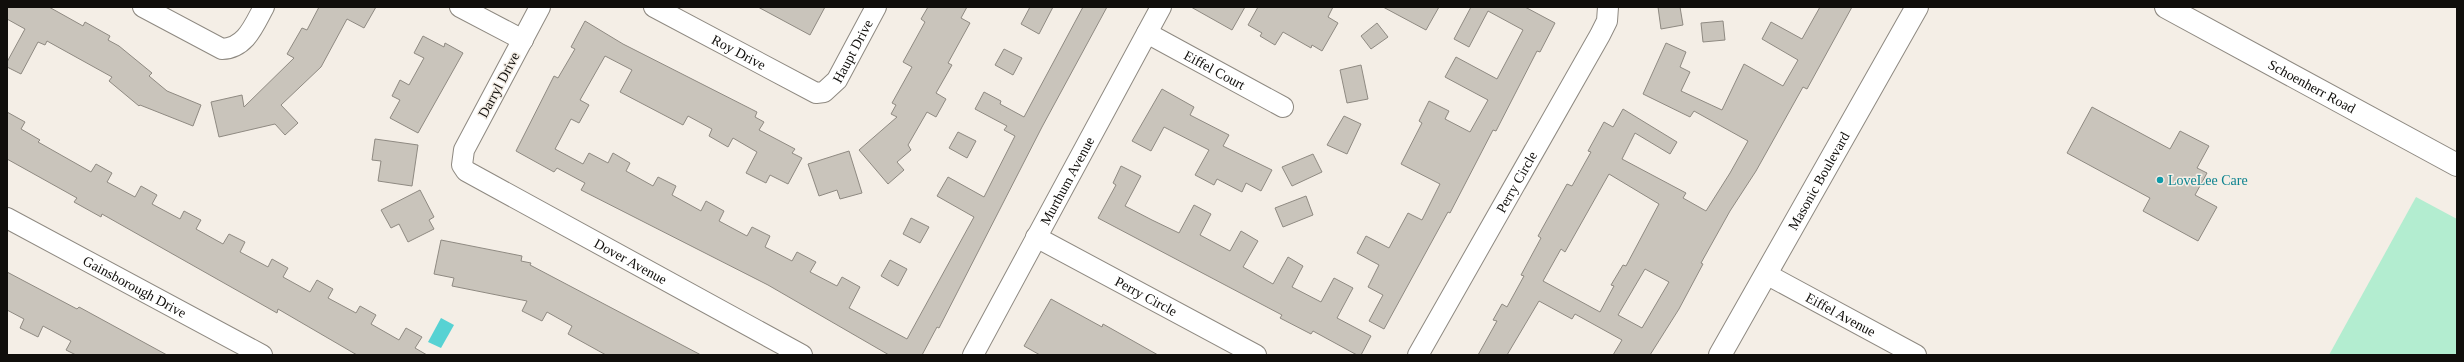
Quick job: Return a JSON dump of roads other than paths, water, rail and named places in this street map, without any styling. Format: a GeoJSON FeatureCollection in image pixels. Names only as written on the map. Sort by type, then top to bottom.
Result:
{"type":"FeatureCollection","features":[{"type":"Feature","properties":{"kind":"street"},"geometry":{"type":"LineString","coordinates":[[143,7],[213,45],[231,48],[247,37],[264,7]]}},
{"type":"Feature","properties":{"kind":"street"},"geometry":{"type":"LineString","coordinates":[[460,7],[523,40]]}},
{"type":"Feature","properties":{"kind":"street","name":"Darryl Drive"},"geometry":{"type":"LineString","coordinates":[[462,165],[464,150],[540,7]]}},
{"type":"Feature","properties":{"kind":"street","name":"Roy Drive"},"geometry":{"type":"LineString","coordinates":[[654,7],[808,90],[816,93],[824,92]]}},
{"type":"Feature","properties":{"kind":"street","name":"Haupt Drive"},"geometry":{"type":"LineString","coordinates":[[824,92],[837,80],[876,7]]}},
{"type":"Feature","properties":{"kind":"street","name":"Murthum Avenue"},"geometry":{"type":"LineString","coordinates":[[973,355],[1161,7]]}},
{"type":"Feature","properties":{"kind":"street","name":"Perry Circle"},"geometry":{"type":"LineString","coordinates":[[1418,355],[1600,35],[1607,21],[1608,7]]}},
{"type":"Feature","properties":{"kind":"street","name":"Masonic Boulevard"},"geometry":{"type":"LineString","coordinates":[[1720,355],[1917,7]]}},
{"type":"Feature","properties":{"kind":"street","name":"Schoenherr Road"},"geometry":{"type":"LineString","coordinates":[[2166,7],[2457,165]]}},
{"type":"Feature","properties":{"kind":"street","name":"Eiffel Court"},"geometry":{"type":"LineString","coordinates":[[1147,33],[1283,106]]}},
{"type":"Feature","properties":{"kind":"street","name":"Dover Avenue"},"geometry":{"type":"LineString","coordinates":[[462,165],[466,171],[474,176],[802,355]]}},
{"type":"Feature","properties":{"kind":"street","name":"Gainsborough Drive"},"geometry":{"type":"LineString","coordinates":[[7,218],[262,355]]}},
{"type":"Feature","properties":{"kind":"street","name":"Perry Circle"},"geometry":{"type":"LineString","coordinates":[[1036,237],[1256,355]]}},
{"type":"Feature","properties":{"kind":"street","name":"Eiffel Avenue"},"geometry":{"type":"LineString","coordinates":[[1766,274],[1916,355]]}},
{"type":"Feature","properties":{"kind":"water"},"geometry":{"type":"Polygon","coordinates":[[[441,318],[454,325],[441,348],[428,342],[441,318]]]}},
{"type":"Feature","properties":{"kind":"place","name":"LoveLee Care"},"geometry":{"type":"Point","coordinates":[2160,180]}}]}
